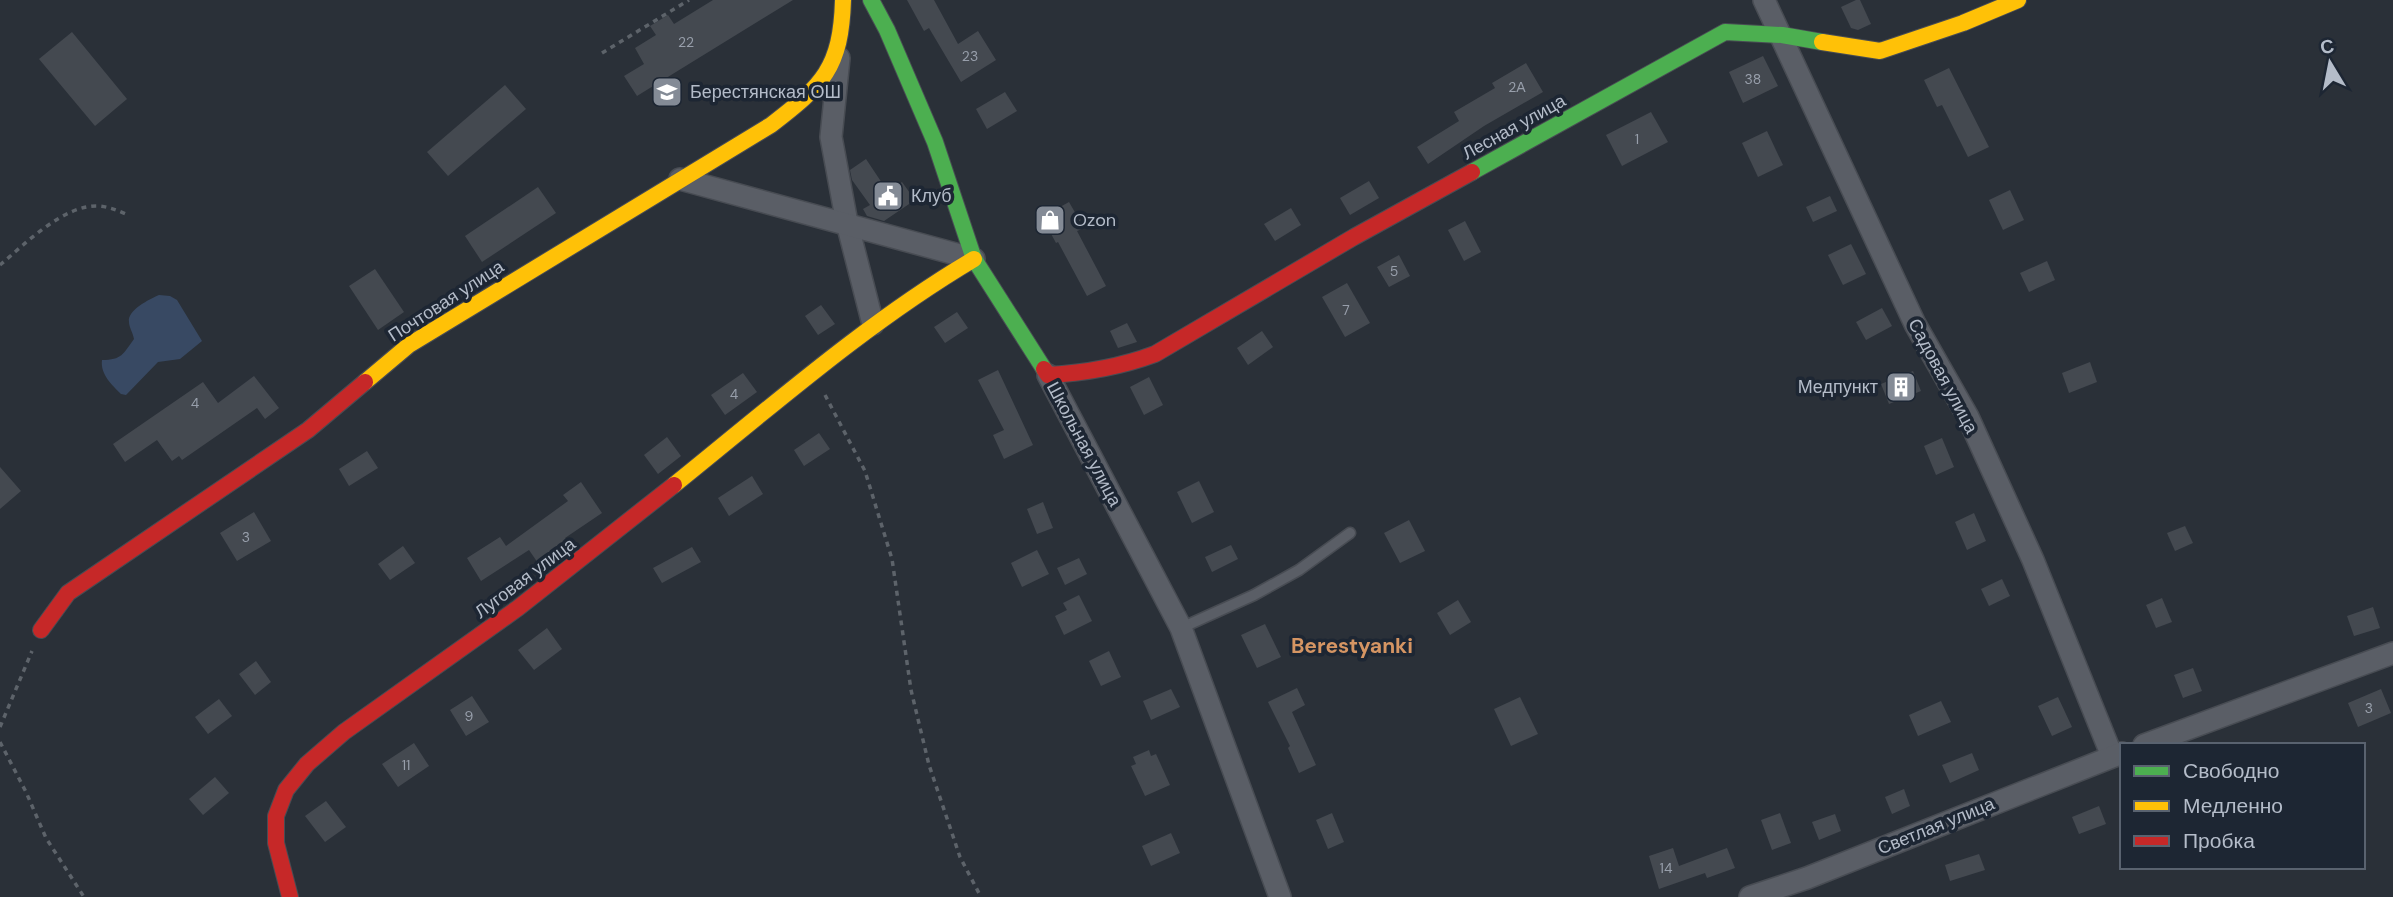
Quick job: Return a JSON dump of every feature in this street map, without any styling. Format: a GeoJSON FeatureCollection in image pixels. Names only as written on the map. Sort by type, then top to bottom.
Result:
{"type":"FeatureCollection","features":[{"type":"Feature","properties":{"kind":"street","name":"Почтовая улица"},"geometry":{"type":"LineString","coordinates":[[41,630],[68,593],[308,430],[409,345],[772,125],[804,100],[828,74],[839,50],[843,0]]}},
{"type":"Feature","properties":{"kind":"street","name":"Школьная улица"},"geometry":{"type":"LineString","coordinates":[[871,0],[887,30],[935,142],[974,259],[1048,375],[1181,628],[1280,897]]}},
{"type":"Feature","properties":{"kind":"street","name":"Садовая улица"},"geometry":{"type":"LineString","coordinates":[[1765,0],[1915,324],[1968,417],[2117,755]]}},
{"type":"Feature","properties":{"kind":"street","name":"Лесная улица"},"geometry":{"type":"LineString","coordinates":[[1048,375],[1100,372],[1155,354],[1354,237],[1725,32],[1782,35],[1880,51],[1963,23],[2018,0]]}},
{"type":"Feature","properties":{"kind":"street"},"geometry":{"type":"LineString","coordinates":[[839,50],[831,138],[847,223],[873,324]]}},
{"type":"Feature","properties":{"kind":"street"},"geometry":{"type":"LineString","coordinates":[[680,179],[974,259]]}},
{"type":"Feature","properties":{"kind":"street","name":"Луговая улица"},"geometry":{"type":"LineString","coordinates":[[290,897],[277,856],[275,823],[285,793],[304,766],[335,739],[582,560],[873,324],[974,259]]}},
{"type":"Feature","properties":{"kind":"street"},"geometry":{"type":"LineString","coordinates":[[2149,743],[2393,653]]}},
{"type":"Feature","properties":{"kind":"street","name":"Светлая улица"},"geometry":{"type":"LineString","coordinates":[[1750,897],[1807,878],[2117,755]]}},
{"type":"Feature","properties":{"kind":"lane"},"geometry":{"type":"LineString","coordinates":[[1181,628],[1254,595],[1298,570],[1350,533]]}},
{"type":"Feature","properties":{"kind":"path"},"geometry":{"type":"LineString","coordinates":[[602,53],[689,0]]}},
{"type":"Feature","properties":{"kind":"path"},"geometry":{"type":"LineString","coordinates":[[0,265],[69,213],[96,206],[126,214]]}},
{"type":"Feature","properties":{"kind":"path"},"geometry":{"type":"LineString","coordinates":[[813,373],[865,471],[892,559],[911,690],[929,765],[960,858],[981,897]]}},
{"type":"Feature","properties":{"kind":"path"},"geometry":{"type":"LineString","coordinates":[[0,727],[41,630]]}},
{"type":"Feature","properties":{"kind":"path"},"geometry":{"type":"LineString","coordinates":[[0,742],[46,838],[84,897]]}},
{"type":"Feature","properties":{"kind":"water"},"geometry":{"type":"Polygon","coordinates":[[[159,295],[177,300],[202,341],[180,359],[158,362],[126,395],[121,394],[105,375],[102,360],[114,359],[124,352],[134,339],[129,324],[132,313],[159,295]]]}},
{"type":"Feature","properties":{"kind":"building"},"geometry":{"type":"Polygon","coordinates":[[[713,0],[793,0],[637,96],[624,76],[644,64],[635,48],[656,35],[650,26],[668,15],[674,24],[713,0]]]}},
{"type":"Feature","properties":{"kind":"building"},"geometry":{"type":"Polygon","coordinates":[[[907,0],[934,0],[958,44],[978,31],[996,60],[961,82],[929,28],[924,31],[907,0]]]}},
{"type":"Feature","properties":{"kind":"building"},"geometry":{"type":"Polygon","coordinates":[[[1860,0],[1871,24],[1858,30],[1851,28],[1841,7],[1860,0]]]}},
{"type":"Feature","properties":{"kind":"building"},"geometry":{"type":"Polygon","coordinates":[[[72,32],[127,99],[95,126],[39,59],[72,32]]]}},
{"type":"Feature","properties":{"kind":"building"},"geometry":{"type":"Polygon","coordinates":[[[1763,56],[1778,86],[1743,103],[1729,72],[1763,56]]]}},
{"type":"Feature","properties":{"kind":"building"},"geometry":{"type":"Polygon","coordinates":[[[1526,63],[1543,92],[1484,126],[1428,164],[1417,147],[1459,121],[1454,112],[1495,88],[1492,83],[1526,63]]]}},
{"type":"Feature","properties":{"kind":"building"},"geometry":{"type":"Polygon","coordinates":[[[1949,68],[1989,147],[1968,157],[1942,105],[1937,107],[1924,80],[1949,68]]]}},
{"type":"Feature","properties":{"kind":"building"},"geometry":{"type":"Polygon","coordinates":[[[505,85],[526,109],[448,176],[427,152],[505,85]]]}},
{"type":"Feature","properties":{"kind":"building"},"geometry":{"type":"Polygon","coordinates":[[[1005,92],[1017,111],[987,129],[976,109],[1005,92]]]}},
{"type":"Feature","properties":{"kind":"building"},"geometry":{"type":"Polygon","coordinates":[[[1651,112],[1668,142],[1622,166],[1606,135],[1651,112]]]}},
{"type":"Feature","properties":{"kind":"building"},"geometry":{"type":"Polygon","coordinates":[[[1767,131],[1783,165],[1758,177],[1742,143],[1767,131]]]}},
{"type":"Feature","properties":{"kind":"building","name":"Клуб"},"geometry":{"type":"Polygon","coordinates":[[[866,159],[888,192],[902,182],[915,200],[884,221],[867,216],[863,209],[870,205],[852,180],[850,170],[866,159]]]}},
{"type":"Feature","properties":{"kind":"building"},"geometry":{"type":"Polygon","coordinates":[[[1369,181],[1379,198],[1350,215],[1340,198],[1369,181]]]}},
{"type":"Feature","properties":{"kind":"building"},"geometry":{"type":"Polygon","coordinates":[[[538,187],[556,213],[482,262],[465,236],[538,187]]]}},
{"type":"Feature","properties":{"kind":"building"},"geometry":{"type":"Polygon","coordinates":[[[2010,190],[2024,220],[2003,230],[1989,200],[2010,190]]]}},
{"type":"Feature","properties":{"kind":"building"},"geometry":{"type":"Polygon","coordinates":[[[1830,196],[1837,211],[1813,222],[1806,207],[1830,196]]]}},
{"type":"Feature","properties":{"kind":"building"},"geometry":{"type":"Polygon","coordinates":[[[1069,202],[1084,228],[1077,231],[1106,286],[1087,296],[1042,217],[1069,202]]]}},
{"type":"Feature","properties":{"kind":"building"},"geometry":{"type":"Polygon","coordinates":[[[1291,208],[1301,225],[1275,241],[1264,224],[1291,208]]]}},
{"type":"Feature","properties":{"kind":"building"},"geometry":{"type":"Polygon","coordinates":[[[1465,221],[1481,252],[1464,261],[1448,230],[1465,221]]]}},
{"type":"Feature","properties":{"kind":"building"},"geometry":{"type":"Polygon","coordinates":[[[1851,244],[1866,274],[1843,285],[1828,255],[1851,244]]]}},
{"type":"Feature","properties":{"kind":"building"},"geometry":{"type":"Polygon","coordinates":[[[1399,255],[1410,276],[1389,287],[1377,267],[1399,255]]]}},
{"type":"Feature","properties":{"kind":"building"},"geometry":{"type":"Polygon","coordinates":[[[2047,261],[2055,280],[2029,292],[2020,273],[2047,261]]]}},
{"type":"Feature","properties":{"kind":"building"},"geometry":{"type":"Polygon","coordinates":[[[375,269],[404,312],[378,330],[349,286],[375,269]]]}},
{"type":"Feature","properties":{"kind":"building"},"geometry":{"type":"Polygon","coordinates":[[[1347,283],[1370,323],[1345,337],[1322,297],[1347,283]]]}},
{"type":"Feature","properties":{"kind":"building"},"geometry":{"type":"Polygon","coordinates":[[[821,305],[835,324],[818,335],[805,316],[821,305]]]}},
{"type":"Feature","properties":{"kind":"building"},"geometry":{"type":"Polygon","coordinates":[[[1882,308],[1892,326],[1866,340],[1856,322],[1882,308]]]}},
{"type":"Feature","properties":{"kind":"building"},"geometry":{"type":"Polygon","coordinates":[[[957,312],[968,328],[945,343],[934,327],[957,312]]]}},
{"type":"Feature","properties":{"kind":"building"},"geometry":{"type":"Polygon","coordinates":[[[1127,323],[1137,342],[1118,348],[1110,331],[1127,323]]]}},
{"type":"Feature","properties":{"kind":"building"},"geometry":{"type":"Polygon","coordinates":[[[1262,331],[1273,347],[1248,365],[1237,348],[1262,331]]]}},
{"type":"Feature","properties":{"kind":"building"},"geometry":{"type":"Polygon","coordinates":[[[2090,362],[2097,382],[2069,393],[2062,373],[2090,362]]]}},
{"type":"Feature","properties":{"kind":"building"},"geometry":{"type":"Polygon","coordinates":[[[998,370],[1033,445],[1004,459],[993,435],[1004,430],[978,380],[998,370]]]}},
{"type":"Feature","properties":{"kind":"building","name":"Медпункт"},"geometry":{"type":"Polygon","coordinates":[[[1913,371],[1921,391],[1889,404],[1881,384],[1913,371]]]}},
{"type":"Feature","properties":{"kind":"building"},"geometry":{"type":"Polygon","coordinates":[[[743,373],[757,392],[725,415],[711,395],[743,373]]]}},
{"type":"Feature","properties":{"kind":"building"},"geometry":{"type":"Polygon","coordinates":[[[254,376],[279,408],[265,419],[257,408],[182,460],[179,456],[172,461],[157,440],[125,462],[113,444],[203,382],[218,403],[254,376]]]}},
{"type":"Feature","properties":{"kind":"building"},"geometry":{"type":"Polygon","coordinates":[[[1149,377],[1163,405],[1144,415],[1130,387],[1149,377]]]}},
{"type":"Feature","properties":{"kind":"building"},"geometry":{"type":"Polygon","coordinates":[[[819,433],[830,449],[804,466],[794,450],[819,433]]]}},
{"type":"Feature","properties":{"kind":"building"},"geometry":{"type":"Polygon","coordinates":[[[667,437],[681,456],[658,474],[644,455],[667,437]]]}},
{"type":"Feature","properties":{"kind":"building"},"geometry":{"type":"Polygon","coordinates":[[[1942,438],[1954,467],[1936,475],[1924,446],[1942,438]]]}},
{"type":"Feature","properties":{"kind":"building"},"geometry":{"type":"Polygon","coordinates":[[[367,451],[378,468],[349,486],[339,469],[367,451]]]}},
{"type":"Feature","properties":{"kind":"building"},"geometry":{"type":"Polygon","coordinates":[[[0,467],[21,491],[0,509],[0,467]]]}},
{"type":"Feature","properties":{"kind":"building"},"geometry":{"type":"Polygon","coordinates":[[[752,476],[763,494],[729,516],[718,498],[752,476]]]}},
{"type":"Feature","properties":{"kind":"building"},"geometry":{"type":"Polygon","coordinates":[[[1199,481],[1214,512],[1192,523],[1177,492],[1199,481]]]}},
{"type":"Feature","properties":{"kind":"building"},"geometry":{"type":"Polygon","coordinates":[[[581,482],[602,513],[565,538],[570,544],[540,566],[529,550],[481,581],[467,558],[500,537],[506,546],[568,501],[563,495],[581,482]]]}},
{"type":"Feature","properties":{"kind":"building"},"geometry":{"type":"Polygon","coordinates":[[[1043,502],[1053,528],[1037,534],[1027,509],[1043,502]]]}},
{"type":"Feature","properties":{"kind":"building"},"geometry":{"type":"Polygon","coordinates":[[[254,512],[271,541],[237,561],[220,533],[254,512]]]}},
{"type":"Feature","properties":{"kind":"building"},"geometry":{"type":"Polygon","coordinates":[[[1974,513],[1986,541],[1967,550],[1955,522],[1974,513]]]}},
{"type":"Feature","properties":{"kind":"building"},"geometry":{"type":"Polygon","coordinates":[[[1409,520],[1425,551],[1400,563],[1384,533],[1409,520]]]}},
{"type":"Feature","properties":{"kind":"building"},"geometry":{"type":"Polygon","coordinates":[[[2185,526],[2193,543],[2175,551],[2167,533],[2185,526]]]}},
{"type":"Feature","properties":{"kind":"building"},"geometry":{"type":"Polygon","coordinates":[[[1231,545],[1238,559],[1212,572],[1205,557],[1231,545]]]}},
{"type":"Feature","properties":{"kind":"building"},"geometry":{"type":"Polygon","coordinates":[[[403,546],[415,563],[390,580],[378,564],[403,546]]]}},
{"type":"Feature","properties":{"kind":"building"},"geometry":{"type":"Polygon","coordinates":[[[692,547],[701,562],[662,583],[653,568],[692,547]]]}},
{"type":"Feature","properties":{"kind":"building"},"geometry":{"type":"Polygon","coordinates":[[[1037,550],[1049,574],[1022,587],[1011,563],[1037,550]]]}},
{"type":"Feature","properties":{"kind":"building"},"geometry":{"type":"Polygon","coordinates":[[[1079,558],[1087,574],[1065,585],[1057,568],[1079,558]]]}},
{"type":"Feature","properties":{"kind":"building"},"geometry":{"type":"Polygon","coordinates":[[[2002,579],[2010,596],[1989,606],[1981,589],[2002,579]]]}},
{"type":"Feature","properties":{"kind":"building"},"geometry":{"type":"Polygon","coordinates":[[[1079,595],[1092,621],[1064,635],[1055,616],[1067,610],[1063,603],[1079,595]]]}},
{"type":"Feature","properties":{"kind":"building"},"geometry":{"type":"Polygon","coordinates":[[[2162,598],[2172,622],[2156,628],[2146,605],[2162,598]]]}},
{"type":"Feature","properties":{"kind":"building"},"geometry":{"type":"Polygon","coordinates":[[[1458,600],[1471,622],[1450,635],[1437,613],[1458,600]]]}},
{"type":"Feature","properties":{"kind":"building"},"geometry":{"type":"Polygon","coordinates":[[[2373,607],[2380,628],[2354,636],[2347,616],[2373,607]]]}},
{"type":"Feature","properties":{"kind":"building"},"geometry":{"type":"Polygon","coordinates":[[[1265,624],[1281,657],[1257,668],[1241,635],[1265,624]]]}},
{"type":"Feature","properties":{"kind":"building"},"geometry":{"type":"Polygon","coordinates":[[[547,628],[562,649],[534,670],[518,650],[547,628]]]}},
{"type":"Feature","properties":{"kind":"building"},"geometry":{"type":"Polygon","coordinates":[[[1109,651],[1121,677],[1101,686],[1089,661],[1109,651]]]}},
{"type":"Feature","properties":{"kind":"building"},"geometry":{"type":"Polygon","coordinates":[[[256,661],[271,682],[255,695],[239,674],[256,661]]]}},
{"type":"Feature","properties":{"kind":"building"},"geometry":{"type":"Polygon","coordinates":[[[2193,668],[2202,691],[2183,698],[2174,675],[2193,668]]]}},
{"type":"Feature","properties":{"kind":"building"},"geometry":{"type":"Polygon","coordinates":[[[1297,688],[1305,705],[1292,712],[1316,765],[1299,773],[1288,748],[1290,746],[1268,702],[1297,688]]]}},
{"type":"Feature","properties":{"kind":"building"},"geometry":{"type":"Polygon","coordinates":[[[1171,689],[1180,707],[1151,720],[1143,701],[1171,689]]]}},
{"type":"Feature","properties":{"kind":"building"},"geometry":{"type":"Polygon","coordinates":[[[2381,689],[2391,713],[2358,727],[2348,703],[2381,689]]]}},
{"type":"Feature","properties":{"kind":"building"},"geometry":{"type":"Polygon","coordinates":[[[472,696],[489,722],[466,736],[450,710],[472,696]]]}},
{"type":"Feature","properties":{"kind":"building"},"geometry":{"type":"Polygon","coordinates":[[[1520,697],[1538,734],[1511,746],[1494,709],[1520,697]]]}},
{"type":"Feature","properties":{"kind":"building"},"geometry":{"type":"Polygon","coordinates":[[[2058,697],[2072,727],[2052,736],[2038,706],[2058,697]]]}},
{"type":"Feature","properties":{"kind":"building"},"geometry":{"type":"Polygon","coordinates":[[[219,699],[232,716],[208,734],[195,717],[219,699]]]}},
{"type":"Feature","properties":{"kind":"building"},"geometry":{"type":"Polygon","coordinates":[[[1941,701],[1951,722],[1918,736],[1909,715],[1941,701]]]}},
{"type":"Feature","properties":{"kind":"building"},"geometry":{"type":"Polygon","coordinates":[[[414,743],[429,766],[398,787],[382,764],[414,743]]]}},
{"type":"Feature","properties":{"kind":"building"},"geometry":{"type":"Polygon","coordinates":[[[1149,750],[1151,756],[1156,754],[1170,785],[1145,796],[1131,766],[1136,764],[1133,757],[1149,750]]]}},
{"type":"Feature","properties":{"kind":"building"},"geometry":{"type":"Polygon","coordinates":[[[1972,753],[1979,770],[1950,783],[1942,765],[1972,753]]]}},
{"type":"Feature","properties":{"kind":"building"},"geometry":{"type":"Polygon","coordinates":[[[215,777],[229,793],[203,815],[189,799],[215,777]]]}},
{"type":"Feature","properties":{"kind":"building"},"geometry":{"type":"Polygon","coordinates":[[[1904,789],[1910,806],[1892,814],[1885,797],[1904,789]]]}},
{"type":"Feature","properties":{"kind":"building"},"geometry":{"type":"Polygon","coordinates":[[[326,801],[346,827],[325,842],[305,816],[326,801]]]}},
{"type":"Feature","properties":{"kind":"building"},"geometry":{"type":"Polygon","coordinates":[[[2099,806],[2106,824],[2079,834],[2072,817],[2099,806]]]}},
{"type":"Feature","properties":{"kind":"building"},"geometry":{"type":"Polygon","coordinates":[[[1332,813],[1344,842],[1328,849],[1316,820],[1332,813]]]}},
{"type":"Feature","properties":{"kind":"building"},"geometry":{"type":"Polygon","coordinates":[[[1780,813],[1791,843],[1772,850],[1761,820],[1780,813]]]}},
{"type":"Feature","properties":{"kind":"building"},"geometry":{"type":"Polygon","coordinates":[[[1835,814],[1841,831],[1819,840],[1812,822],[1835,814]]]}},
{"type":"Feature","properties":{"kind":"building"},"geometry":{"type":"Polygon","coordinates":[[[1171,833],[1180,853],[1151,866],[1142,846],[1171,833]]]}},
{"type":"Feature","properties":{"kind":"building"},"geometry":{"type":"Polygon","coordinates":[[[1673,848],[1679,866],[1727,848],[1735,868],[1707,878],[1705,873],[1659,889],[1649,856],[1673,848]]]}},
{"type":"Feature","properties":{"kind":"building"},"geometry":{"type":"Polygon","coordinates":[[[1979,854],[1985,870],[1950,881],[1945,865],[1979,854]]]}},
{"type":"Feature","properties":{"kind":"traffic: fast"},"geometry":{"type":"LineString","coordinates":[[871,0],[887,30],[935,142],[974,259],[1044,369]]}},
{"type":"Feature","properties":{"kind":"traffic: fast"},"geometry":{"type":"LineString","coordinates":[[1472,172],[1725,32],[1782,35],[1822,42]]}},
{"type":"Feature","properties":{"kind":"traffic: slow"},"geometry":{"type":"LineString","coordinates":[[365,382],[409,345],[771,125],[789,111],[816,86],[833,59],[838,43],[843,0]]}},
{"type":"Feature","properties":{"kind":"traffic: slow"},"geometry":{"type":"LineString","coordinates":[[1822,42],[1880,51],[1963,23],[2018,0]]}},
{"type":"Feature","properties":{"kind":"traffic: slow"},"geometry":{"type":"LineString","coordinates":[[674,485],[857,338],[974,259]]}},
{"type":"Feature","properties":{"kind":"traffic: jam"},"geometry":{"type":"LineString","coordinates":[[1044,369],[1048,375],[1089,371],[1155,354],[1354,237],[1472,172]]}},
{"type":"Feature","properties":{"kind":"traffic: jam"},"geometry":{"type":"LineString","coordinates":[[41,630],[68,593],[308,430],[365,382]]}},
{"type":"Feature","properties":{"kind":"traffic: jam"},"geometry":{"type":"LineString","coordinates":[[290,897],[276,843],[276,816],[286,790],[307,764],[344,732],[518,608],[674,485]]}},
{"type":"Feature","properties":{"kind":"place","name":"Берестянская ОШ"},"geometry":{"type":"Point","coordinates":[667,92]}},
{"type":"Feature","properties":{"kind":"place","name":"Клуб"},"geometry":{"type":"Point","coordinates":[888,196]}},
{"type":"Feature","properties":{"kind":"place","name":"Ozon"},"geometry":{"type":"Point","coordinates":[1050,220]}},
{"type":"Feature","properties":{"kind":"place","name":"Медпункт"},"geometry":{"type":"Point","coordinates":[1901,387]}},
{"type":"Feature","properties":{"kind":"district","name":"Berestyanki"},"geometry":{"type":"Point","coordinates":[1352,646]}}]}
